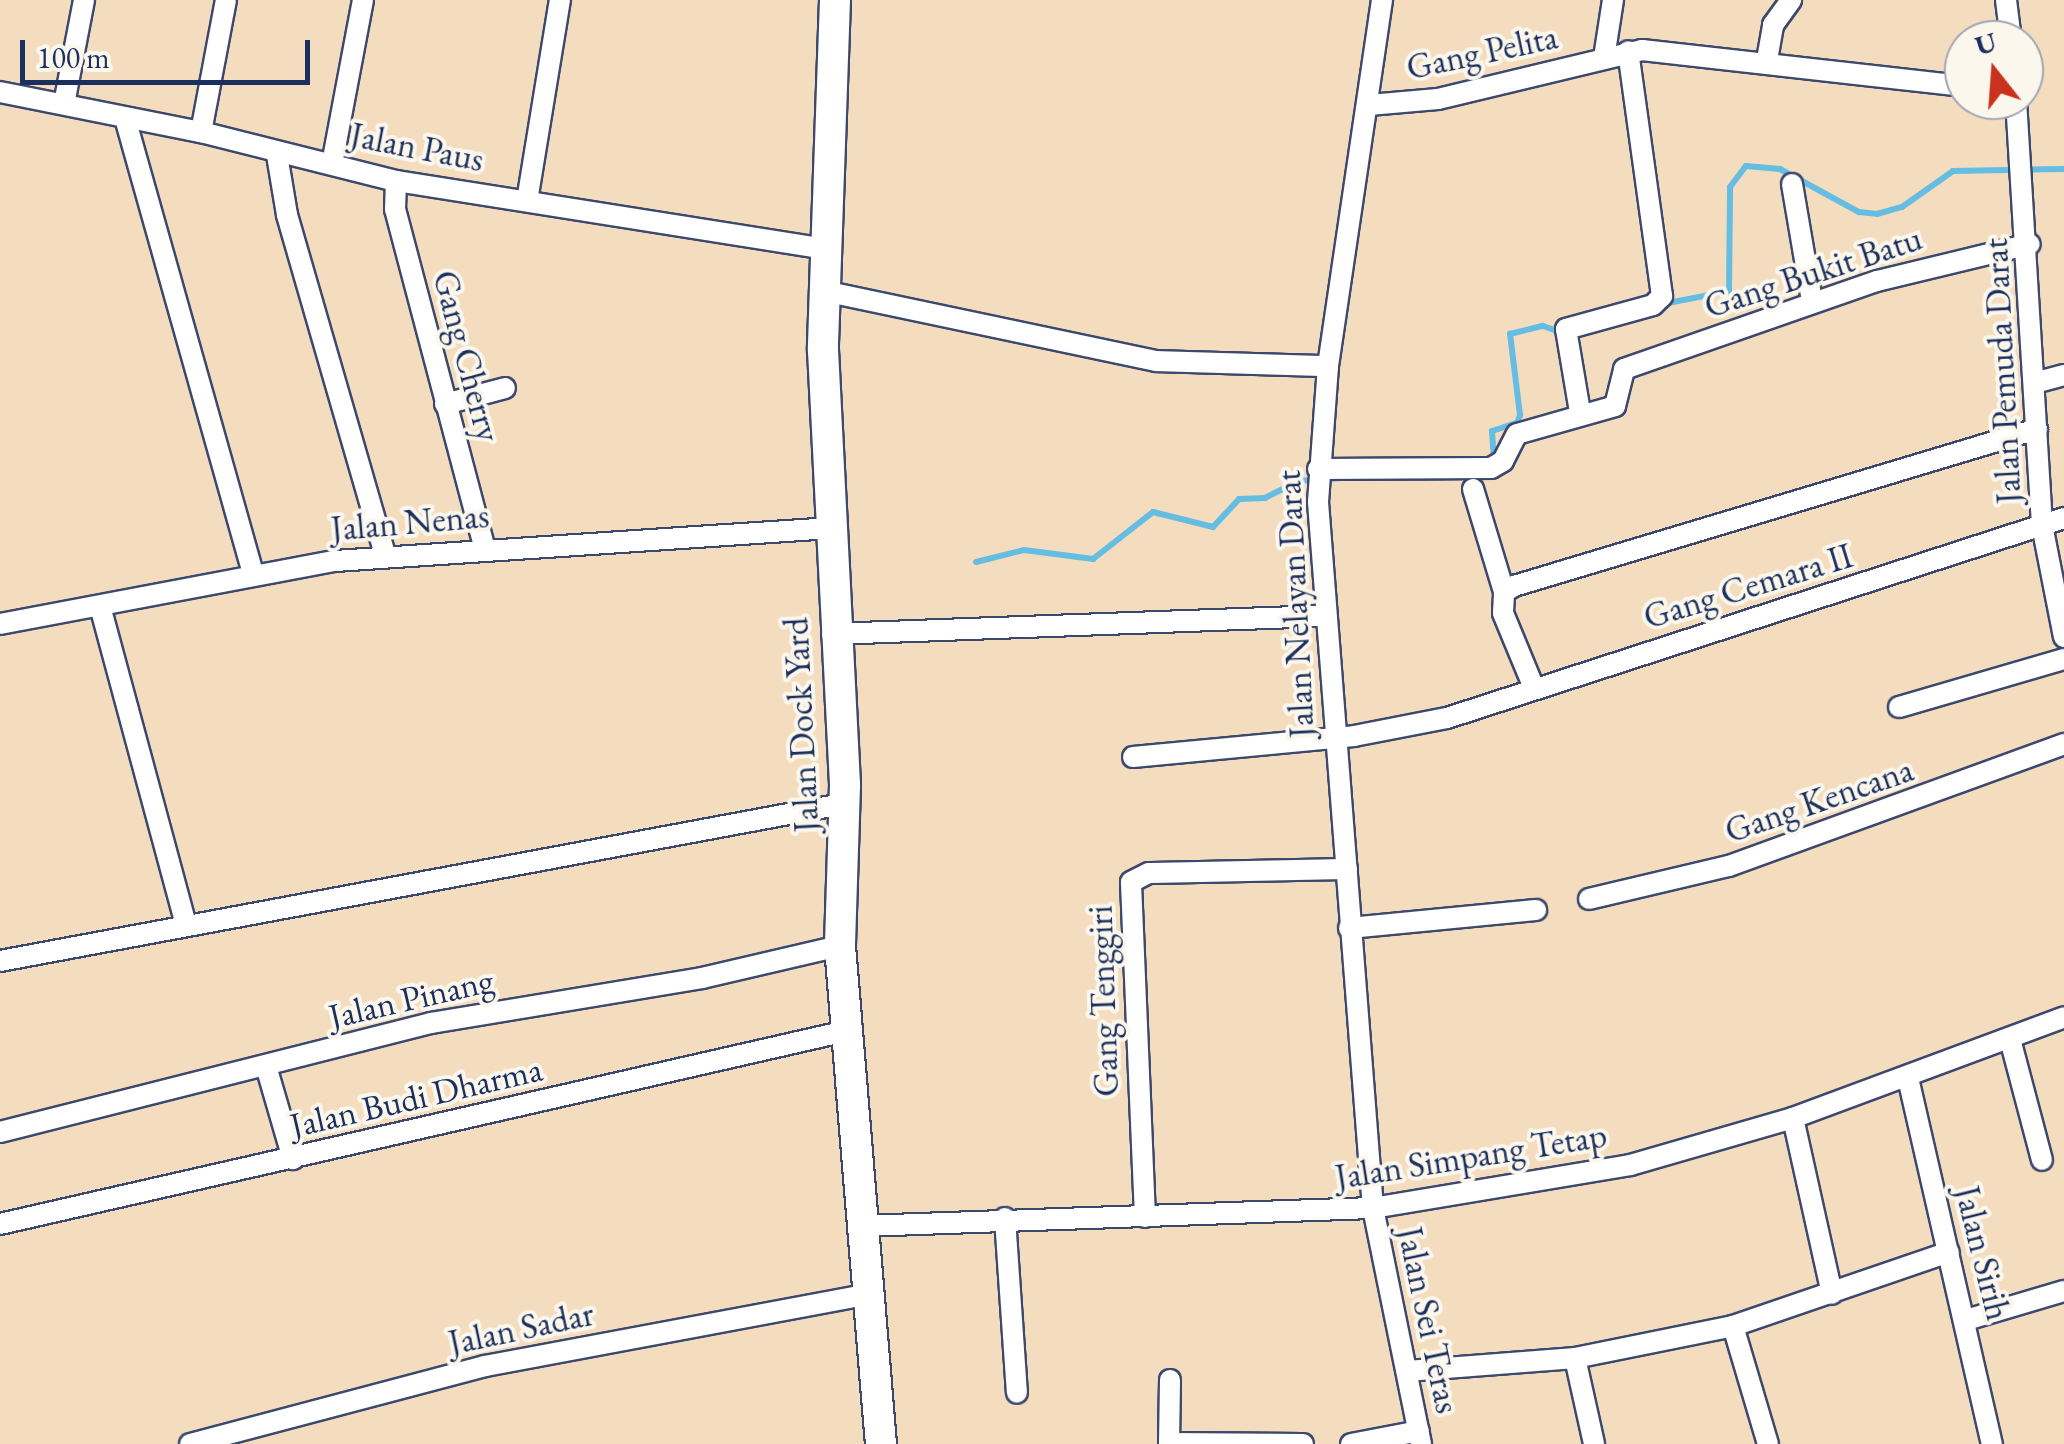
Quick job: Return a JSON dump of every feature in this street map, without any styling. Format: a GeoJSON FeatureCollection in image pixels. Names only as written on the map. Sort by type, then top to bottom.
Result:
{"type":"FeatureCollection","features":[{"type":"Feature","properties":{"kind":"street"},"geometry":{"type":"LineString","coordinates":[[64,104],[84,0]]}},
{"type":"Feature","properties":{"kind":"street"},"geometry":{"type":"LineString","coordinates":[[201,132],[226,0]]}},
{"type":"Feature","properties":{"kind":"street"},"geometry":{"type":"LineString","coordinates":[[332,164],[363,0]]}},
{"type":"Feature","properties":{"kind":"street"},"geometry":{"type":"LineString","coordinates":[[527,201],[560,0]]}},
{"type":"Feature","properties":{"kind":"street","name":"Jalan Dock Yard"},"geometry":{"type":"LineString","coordinates":[[835,0],[824,291],[832,634],[842,804],[840,946],[881,1444]]}},
{"type":"Feature","properties":{"kind":"street","name":"Jalan Nelayan Darat"},"geometry":{"type":"LineString","coordinates":[[1373,1208],[1348,928],[1348,870],[1325,616],[1318,472],[1328,366],[1382,0]]}},
{"type":"Feature","properties":{"kind":"street"},"geometry":{"type":"LineString","coordinates":[[1604,58],[1614,0]]}},
{"type":"Feature","properties":{"kind":"street"},"geometry":{"type":"LineString","coordinates":[[1767,60],[1773,25],[1791,0]]}},
{"type":"Feature","properties":{"kind":"street"},"geometry":{"type":"LineString","coordinates":[[1318,472],[1495,466],[1512,436],[1580,412],[1567,336],[1653,305],[1662,288],[1628,51]]}},
{"type":"Feature","properties":{"kind":"street","name":"Gang Pelita"},"geometry":{"type":"LineString","coordinates":[[1369,105],[1438,99],[1628,51],[1767,60],[1944,83]]}},
{"type":"Feature","properties":{"kind":"street","name":"Jalan Paus"},"geometry":{"type":"LineString","coordinates":[[0,92],[201,132],[277,155],[396,181],[825,249]]}},
{"type":"Feature","properties":{"kind":"street"},"geometry":{"type":"LineString","coordinates":[[125,118],[254,572]]}},
{"type":"Feature","properties":{"kind":"street","name":"Jalan Pemuda Darat"},"geometry":{"type":"LineString","coordinates":[[2017,120],[2020,184],[2030,244],[2042,526],[2064,637]]}},
{"type":"Feature","properties":{"kind":"street"},"geometry":{"type":"LineString","coordinates":[[277,155],[287,215],[386,557]]}},
{"type":"Feature","properties":{"kind":"street","name":"Gang Cherry"},"geometry":{"type":"LineString","coordinates":[[396,181],[395,209],[484,547]]}},
{"type":"Feature","properties":{"kind":"street"},"geometry":{"type":"LineString","coordinates":[[1792,184],[1812,302]]}},
{"type":"Feature","properties":{"kind":"street","name":"Gang Bukit Batu"},"geometry":{"type":"LineString","coordinates":[[1580,412],[1619,402],[1620,372],[1812,302],[2030,244]]}},
{"type":"Feature","properties":{"kind":"street"},"geometry":{"type":"LineString","coordinates":[[824,291],[1156,361],[1328,366]]}},
{"type":"Feature","properties":{"kind":"street"},"geometry":{"type":"LineString","coordinates":[[2038,382],[2064,375]]}},
{"type":"Feature","properties":{"kind":"street"},"geometry":{"type":"LineString","coordinates":[[445,404],[505,388]]}},
{"type":"Feature","properties":{"kind":"street"},"geometry":{"type":"LineString","coordinates":[[1504,592],[2037,429]]}},
{"type":"Feature","properties":{"kind":"street"},"geometry":{"type":"LineString","coordinates":[[1473,489],[1504,592],[1503,613],[1534,688]]}},
{"type":"Feature","properties":{"kind":"street","name":"Gang Cemara II"},"geometry":{"type":"LineString","coordinates":[[1133,756],[1414,727],[2064,518]]}},
{"type":"Feature","properties":{"kind":"street","name":"Jalan Nenas"},"geometry":{"type":"LineString","coordinates":[[2,617],[100,606],[254,572],[386,557],[484,547],[832,528]]}},
{"type":"Feature","properties":{"kind":"street"},"geometry":{"type":"LineString","coordinates":[[100,606],[186,924]]}},
{"type":"Feature","properties":{"kind":"street"},"geometry":{"type":"LineString","coordinates":[[832,634],[1325,616]]}},
{"type":"Feature","properties":{"kind":"street"},"geometry":{"type":"LineString","coordinates":[[1898,707],[2064,659]]}},
{"type":"Feature","properties":{"kind":"street","name":"Gang Kencana"},"geometry":{"type":"LineString","coordinates":[[1589,899],[1730,866],[2064,744]]}},
{"type":"Feature","properties":{"kind":"street"},"geometry":{"type":"LineString","coordinates":[[0,962],[186,924],[842,804]]}},
{"type":"Feature","properties":{"kind":"street","name":"Gang Tenggiri"},"geometry":{"type":"LineString","coordinates":[[1145,1218],[1131,882],[1149,873],[1348,870]]}},
{"type":"Feature","properties":{"kind":"street"},"geometry":{"type":"LineString","coordinates":[[1348,928],[1536,910]]}},
{"type":"Feature","properties":{"kind":"street","name":"Jalan Pinang"},"geometry":{"type":"LineString","coordinates":[[0,1132],[431,1023],[702,978],[840,946]]}},
{"type":"Feature","properties":{"kind":"street","name":"Jalan Simpang Tetap"},"geometry":{"type":"LineString","coordinates":[[862,1226],[1373,1208],[1630,1164],[1793,1118],[2010,1039],[2061,1025]]}},
{"type":"Feature","properties":{"kind":"street","name":"Jalan Budi Dharma"},"geometry":{"type":"LineString","coordinates":[[0,1224],[846,1032]]}},
{"type":"Feature","properties":{"kind":"street"},"geometry":{"type":"LineString","coordinates":[[2010,1039],[2042,1160]]}},
{"type":"Feature","properties":{"kind":"street"},"geometry":{"type":"LineString","coordinates":[[266,1066],[293,1159]]}},
{"type":"Feature","properties":{"kind":"street","name":"Jalan Sirih"},"geometry":{"type":"LineString","coordinates":[[1908,1078],[1992,1444]]}},
{"type":"Feature","properties":{"kind":"street"},"geometry":{"type":"LineString","coordinates":[[1793,1118],[1832,1294]]}},
{"type":"Feature","properties":{"kind":"street","name":"Jalan Sei Teras"},"geometry":{"type":"LineString","coordinates":[[1373,1208],[1420,1438]]}},
{"type":"Feature","properties":{"kind":"street"},"geometry":{"type":"LineString","coordinates":[[1004,1218],[1017,1393]]}},
{"type":"Feature","properties":{"kind":"street"},"geometry":{"type":"LineString","coordinates":[[1407,1371],[1575,1358],[1732,1326],[1949,1252]]}},
{"type":"Feature","properties":{"kind":"street"},"geometry":{"type":"LineString","coordinates":[[1966,1320],[2064,1291]]}},
{"type":"Feature","properties":{"kind":"street","name":"Jalan Sadar"},"geometry":{"type":"LineString","coordinates":[[190,1444],[485,1366],[870,1294]]}},
{"type":"Feature","properties":{"kind":"street"},"geometry":{"type":"LineString","coordinates":[[1732,1326],[1768,1444]]}},
{"type":"Feature","properties":{"kind":"street"},"geometry":{"type":"LineString","coordinates":[[1575,1358],[1594,1444]]}},
{"type":"Feature","properties":{"kind":"street"},"geometry":{"type":"LineString","coordinates":[[1170,1380],[1168,1444],[1303,1444]]}},
{"type":"Feature","properties":{"kind":"street"},"geometry":{"type":"LineString","coordinates":[[1351,1444],[1420,1438]]}},
{"type":"Feature","properties":{"kind":"waterway"},"geometry":{"type":"LineString","coordinates":[[1663,304],[1729,291],[1730,187],[1746,166],[1780,169],[1859,212],[1877,214],[1902,207],[1953,171],[2064,169]]}},
{"type":"Feature","properties":{"kind":"waterway"},"geometry":{"type":"LineString","coordinates":[[1494,460],[1492,431],[1517,423],[1520,415],[1510,334],[1543,326],[1563,333]]}},
{"type":"Feature","properties":{"kind":"waterway"},"geometry":{"type":"LineString","coordinates":[[1419,478],[1471,477]]}},
{"type":"Feature","properties":{"kind":"waterway"},"geometry":{"type":"LineString","coordinates":[[976,562],[1024,550],[1093,559],[1153,512],[1213,527],[1239,499],[1265,498],[1298,481],[1342,478]]}}]}
